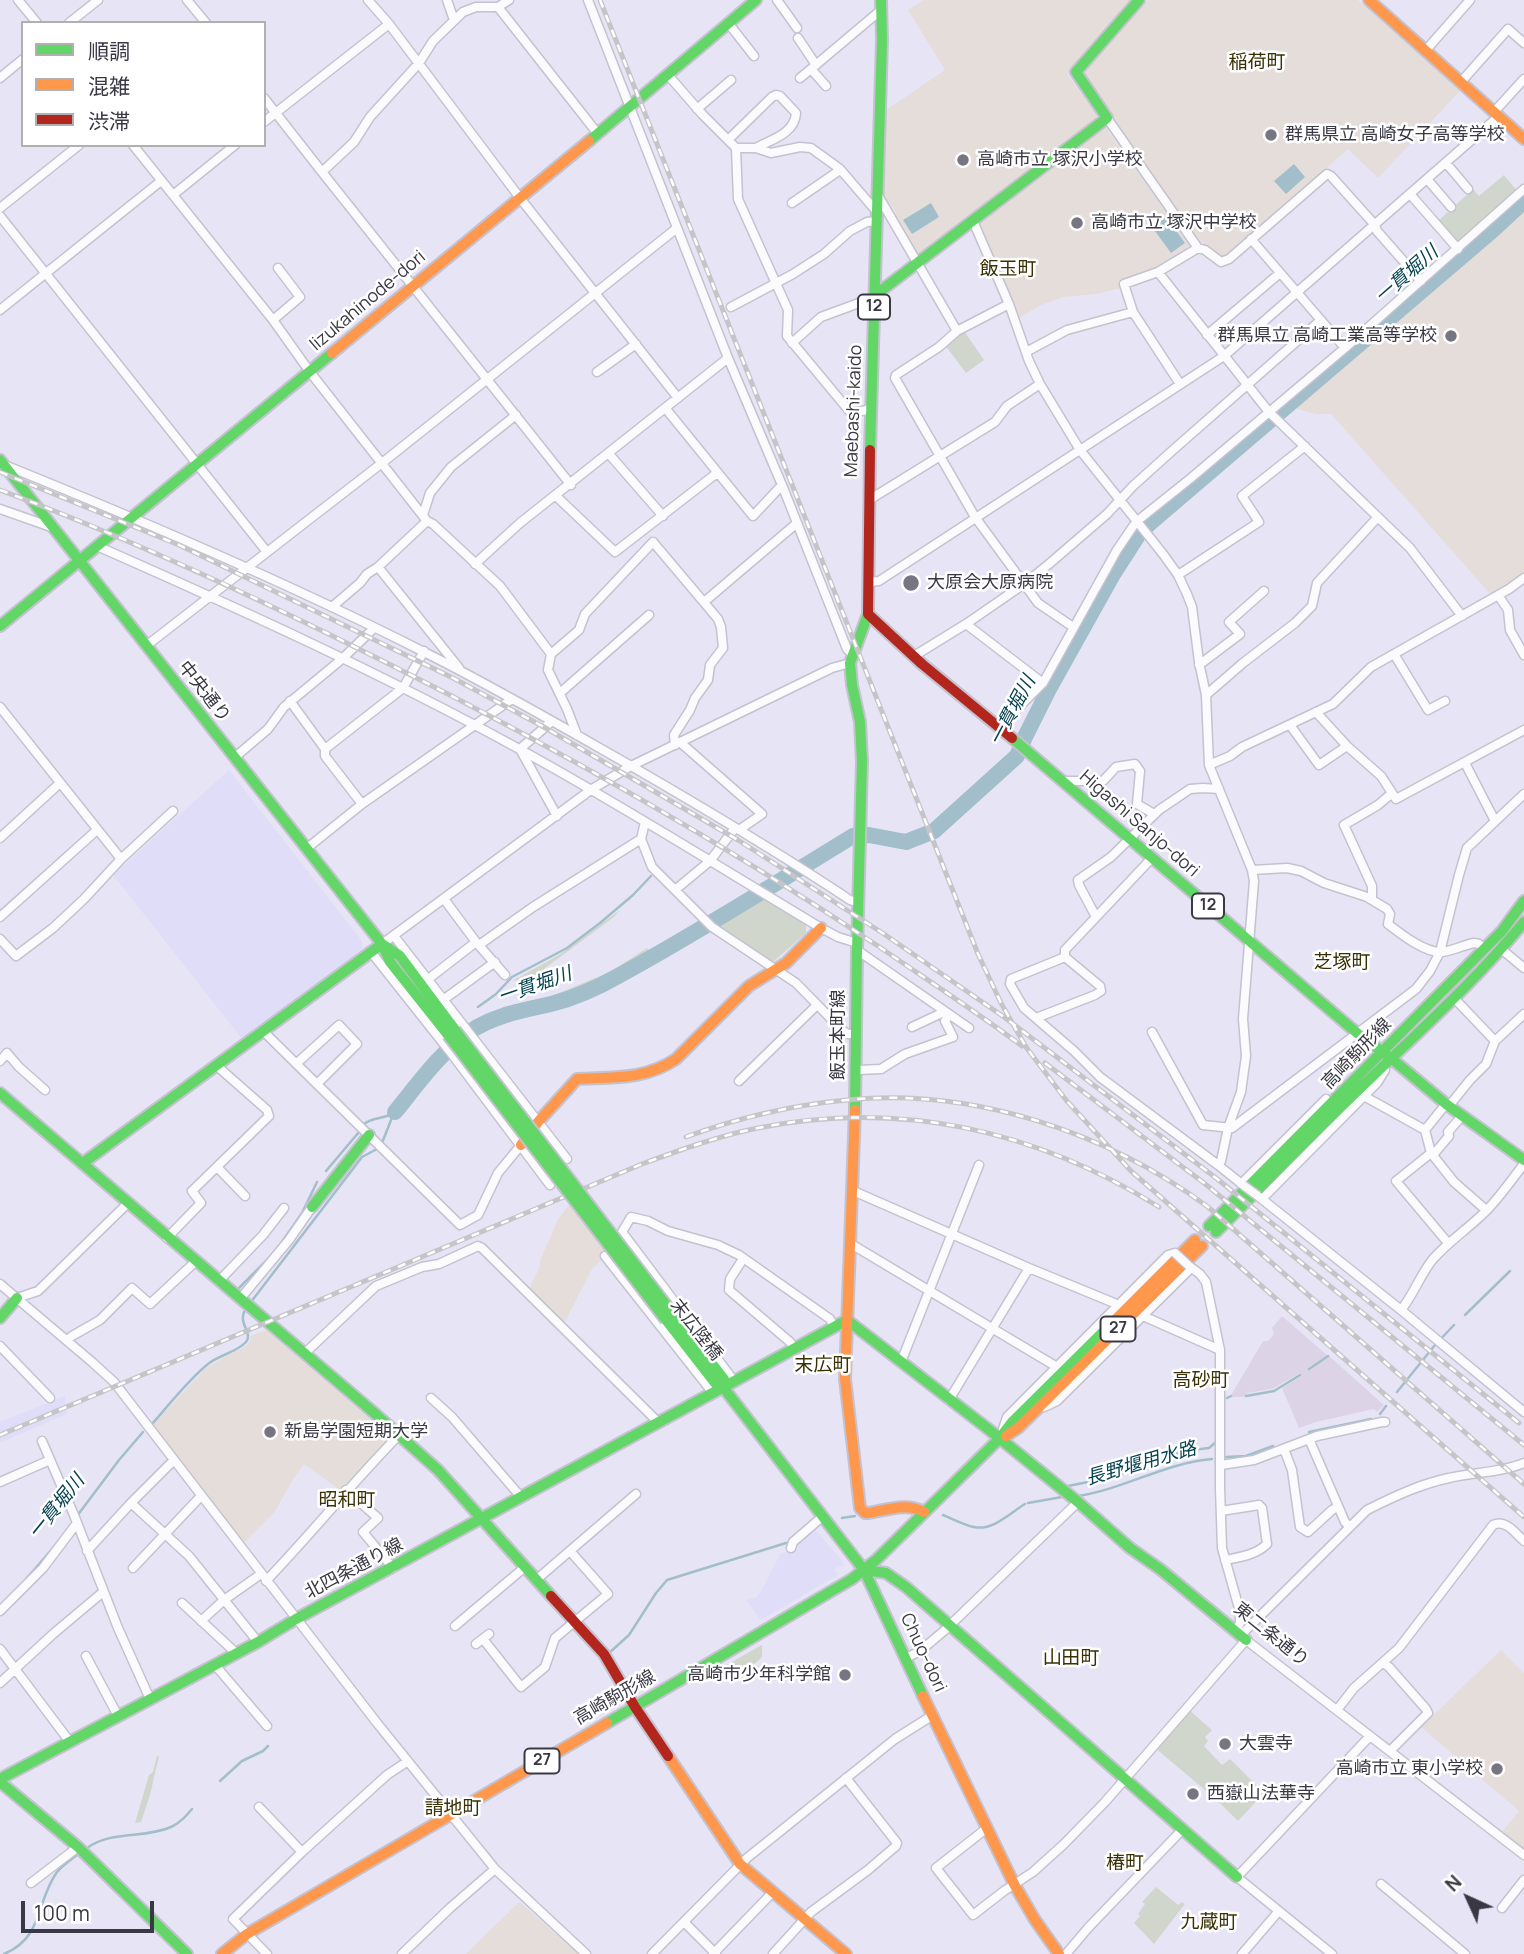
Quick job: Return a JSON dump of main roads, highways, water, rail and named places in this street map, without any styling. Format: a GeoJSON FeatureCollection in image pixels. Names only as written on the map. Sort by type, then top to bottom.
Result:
{"type":"FeatureCollection","features":[{"type":"Feature","properties":{"kind":"water"},"geometry":{"type":"Polygon","coordinates":[[[1294,164],[1305,177],[1286,194],[1274,181],[1294,164]]]}},
{"type":"Feature","properties":{"kind":"water"},"geometry":{"type":"Polygon","coordinates":[[[931,203],[939,217],[912,234],[903,220],[931,203]]]}},
{"type":"Feature","properties":{"kind":"water"},"geometry":{"type":"Polygon","coordinates":[[[1166,217],[1185,243],[1171,253],[1152,227],[1166,217]]]}},
{"type":"Feature","properties":{"kind":"waterway","name":"一貫堀川"},"geometry":{"type":"LineString","coordinates":[[395,1112],[439,1058],[480,1025],[510,1014],[569,999],[604,984],[708,925],[853,836],[869,835],[906,842],[934,831],[1017,756],[1050,687],[1112,576],[1139,534],[1524,201]]}},
{"type":"Feature","properties":{"kind":"waterway"},"geometry":{"type":"LineString","coordinates":[[478,1007],[496,994],[512,977],[567,948],[633,895],[651,876]]}},
{"type":"Feature","properties":{"kind":"waterway"},"geometry":{"type":"LineString","coordinates":[[363,1125],[395,1112]]}},
{"type":"Feature","properties":{"kind":"waterway","name":"一貫堀川"},"geometry":{"type":"LineString","coordinates":[[382,1143],[393,1115]]}},
{"type":"Feature","properties":{"kind":"waterway"},"geometry":{"type":"LineString","coordinates":[[326,1171],[359,1132]]}},
{"type":"Feature","properties":{"kind":"waterway","name":"一貫堀川"},"geometry":{"type":"LineString","coordinates":[[251,1302],[362,1157],[377,1149]]}},
{"type":"Feature","properties":{"kind":"waterway"},"geometry":{"type":"LineString","coordinates":[[277,1249],[302,1213],[317,1182]]}},
{"type":"Feature","properties":{"kind":"waterway"},"geometry":{"type":"LineString","coordinates":[[238,1289],[268,1259]]}},
{"type":"Feature","properties":{"kind":"waterway","name":"長野堰用水路"},"geometry":{"type":"LineString","coordinates":[[1465,1315],[1510,1271]]}},
{"type":"Feature","properties":{"kind":"waterway","name":"一貫堀川"},"geometry":{"type":"LineString","coordinates":[[152,1424],[200,1371],[246,1342],[248,1335],[243,1318],[247,1307]]}},
{"type":"Feature","properties":{"kind":"waterway","name":"長野堰用水路"},"geometry":{"type":"LineString","coordinates":[[1397,1392],[1454,1325]]}},
{"type":"Feature","properties":{"kind":"waterway"},"geometry":{"type":"LineString","coordinates":[[1309,1369],[1328,1356]]}},
{"type":"Feature","properties":{"kind":"waterway"},"geometry":{"type":"LineString","coordinates":[[1246,1396],[1274,1391],[1300,1375]]}},
{"type":"Feature","properties":{"kind":"waterway"},"geometry":{"type":"LineString","coordinates":[[1227,1398],[1231,1396]]}},
{"type":"Feature","properties":{"kind":"waterway","name":"長野堰用水路"},"geometry":{"type":"LineString","coordinates":[[1380,1414],[1386,1406]]}},
{"type":"Feature","properties":{"kind":"waterway","name":"長野堰用水路"},"geometry":{"type":"LineString","coordinates":[[1309,1432],[1371,1419]]}},
{"type":"Feature","properties":{"kind":"waterway","name":"一貫堀川"},"geometry":{"type":"LineString","coordinates":[[77,1516],[143,1432]]}},
{"type":"Feature","properties":{"kind":"waterway"},"geometry":{"type":"LineString","coordinates":[[1184,1451],[1209,1448],[1216,1442]]}},
{"type":"Feature","properties":{"kind":"waterway","name":"長野堰用水路"},"geometry":{"type":"LineString","coordinates":[[1226,1457],[1246,1456],[1273,1446]]}},
{"type":"Feature","properties":{"kind":"waterway"},"geometry":{"type":"LineString","coordinates":[[1068,1486],[1113,1477],[1178,1453]]}},
{"type":"Feature","properties":{"kind":"waterway","name":"長野堰用水路"},"geometry":{"type":"LineString","coordinates":[[1078,1496],[1112,1488],[1178,1465],[1212,1459]]}},
{"type":"Feature","properties":{"kind":"waterway","name":"長野堰用水路"},"geometry":{"type":"LineString","coordinates":[[1028,1503],[1062,1497]]}},
{"type":"Feature","properties":{"kind":"waterway","name":"長野堰用水路"},"geometry":{"type":"LineString","coordinates":[[943,1515],[981,1528],[995,1524],[1025,1504]]}},
{"type":"Feature","properties":{"kind":"waterway","name":"長野堰用水路"},"geometry":{"type":"LineString","coordinates":[[842,1518],[855,1516]]}},
{"type":"Feature","properties":{"kind":"waterway","name":"一貫堀川"},"geometry":{"type":"LineString","coordinates":[[27,1578],[59,1541]]}},
{"type":"Feature","properties":{"kind":"waterway","name":"長野堰用水路"},"geometry":{"type":"LineString","coordinates":[[608,1654],[629,1635],[667,1580],[786,1543]]}},
{"type":"Feature","properties":{"kind":"waterway","name":"長野堰用水路"},"geometry":{"type":"LineString","coordinates":[[220,1781],[242,1761],[268,1746]]}},
{"type":"Feature","properties":{"kind":"waterway","name":"長野堰用水路"},"geometry":{"type":"LineString","coordinates":[[87,1848],[107,1839],[161,1831],[180,1821],[192,1809]]}},
{"type":"Feature","properties":{"kind":"waterway","name":"長野堰用水路"},"geometry":{"type":"LineString","coordinates":[[4,1954],[17,1947],[33,1929],[57,1872],[78,1854]]}},
{"type":"Feature","properties":{"kind":"railway"},"geometry":{"type":"LineString","coordinates":[[600,0],[978,954],[1026,1047],[1066,1100],[1131,1171],[1524,1517]]}},
{"type":"Feature","properties":{"kind":"railway"},"geometry":{"type":"LineString","coordinates":[[0,472],[179,545],[453,678],[542,726],[738,840],[884,934],[1004,1017],[1216,1178],[1519,1423]]}},
{"type":"Feature","properties":{"kind":"railway"},"geometry":{"type":"LineString","coordinates":[[0,490],[147,549],[291,615],[512,727],[636,796],[758,869],[878,946],[1022,1046]]}},
{"type":"Feature","properties":{"kind":"railway"},"geometry":{"type":"LineString","coordinates":[[1045,1063],[1204,1183],[1524,1445]]}},
{"type":"Feature","properties":{"kind":"railway"},"geometry":{"type":"LineString","coordinates":[[686,1137],[745,1118],[786,1109],[827,1102],[895,1098],[942,1101],[990,1109],[1083,1137],[1127,1157],[1208,1207],[1524,1484]]}},
{"type":"Feature","properties":{"kind":"railway"},"geometry":{"type":"LineString","coordinates":[[0,1435],[642,1164],[714,1139],[758,1128],[811,1120],[864,1117],[916,1120],[966,1128],[1016,1141],[1065,1159],[1113,1181],[1159,1207]]}},
{"type":"Feature","properties":{"kind":"place","name":"群馬県立 高崎女子高等学校"},"geometry":{"type":"Point","coordinates":[1271,135]}},
{"type":"Feature","properties":{"kind":"place","name":"高崎市立 塚沢小学校"},"geometry":{"type":"Point","coordinates":[963,160]}},
{"type":"Feature","properties":{"kind":"place","name":"高崎市立 塚沢中学校"},"geometry":{"type":"Point","coordinates":[1077,223]}},
{"type":"Feature","properties":{"kind":"place","name":"群馬県立 高崎工業高等学校"},"geometry":{"type":"Point","coordinates":[1451,336]}},
{"type":"Feature","properties":{"kind":"place","name":"大原会大原病院"},"geometry":{"type":"Point","coordinates":[911,583]}},
{"type":"Feature","properties":{"kind":"place","name":"新島学園短期大学"},"geometry":{"type":"Point","coordinates":[270,1432]}},
{"type":"Feature","properties":{"kind":"place","name":"高崎市少年科学館"},"geometry":{"type":"Point","coordinates":[845,1675]}},
{"type":"Feature","properties":{"kind":"place","name":"大雲寺"},"geometry":{"type":"Point","coordinates":[1225,1744]}},
{"type":"Feature","properties":{"kind":"place","name":"高崎市立 東小学校"},"geometry":{"type":"Point","coordinates":[1497,1769]}},
{"type":"Feature","properties":{"kind":"place","name":"西嶽山法華寺"},"geometry":{"type":"Point","coordinates":[1193,1794]}},
{"type":"Feature","properties":{"kind":"district","name":"稲荷町"},"geometry":{"type":"Point","coordinates":[1257,63]}},
{"type":"Feature","properties":{"kind":"district","name":"飯玉町"},"geometry":{"type":"Point","coordinates":[1008,270]}},
{"type":"Feature","properties":{"kind":"district","name":"芝塚町"},"geometry":{"type":"Point","coordinates":[1342,963]}},
{"type":"Feature","properties":{"kind":"district","name":"末広町"},"geometry":{"type":"Point","coordinates":[823,1366]}},
{"type":"Feature","properties":{"kind":"district","name":"高砂町"},"geometry":{"type":"Point","coordinates":[1201,1381]}},
{"type":"Feature","properties":{"kind":"district","name":"昭和町"},"geometry":{"type":"Point","coordinates":[347,1501]}},
{"type":"Feature","properties":{"kind":"district","name":"山田町"},"geometry":{"type":"Point","coordinates":[1071,1659]}},
{"type":"Feature","properties":{"kind":"district","name":"請地町"},"geometry":{"type":"Point","coordinates":[453,1809]}},
{"type":"Feature","properties":{"kind":"district","name":"椿町"},"geometry":{"type":"Point","coordinates":[1125,1864]}},
{"type":"Feature","properties":{"kind":"district","name":"九蔵町"},"geometry":{"type":"Point","coordinates":[1209,1923]}}]}
